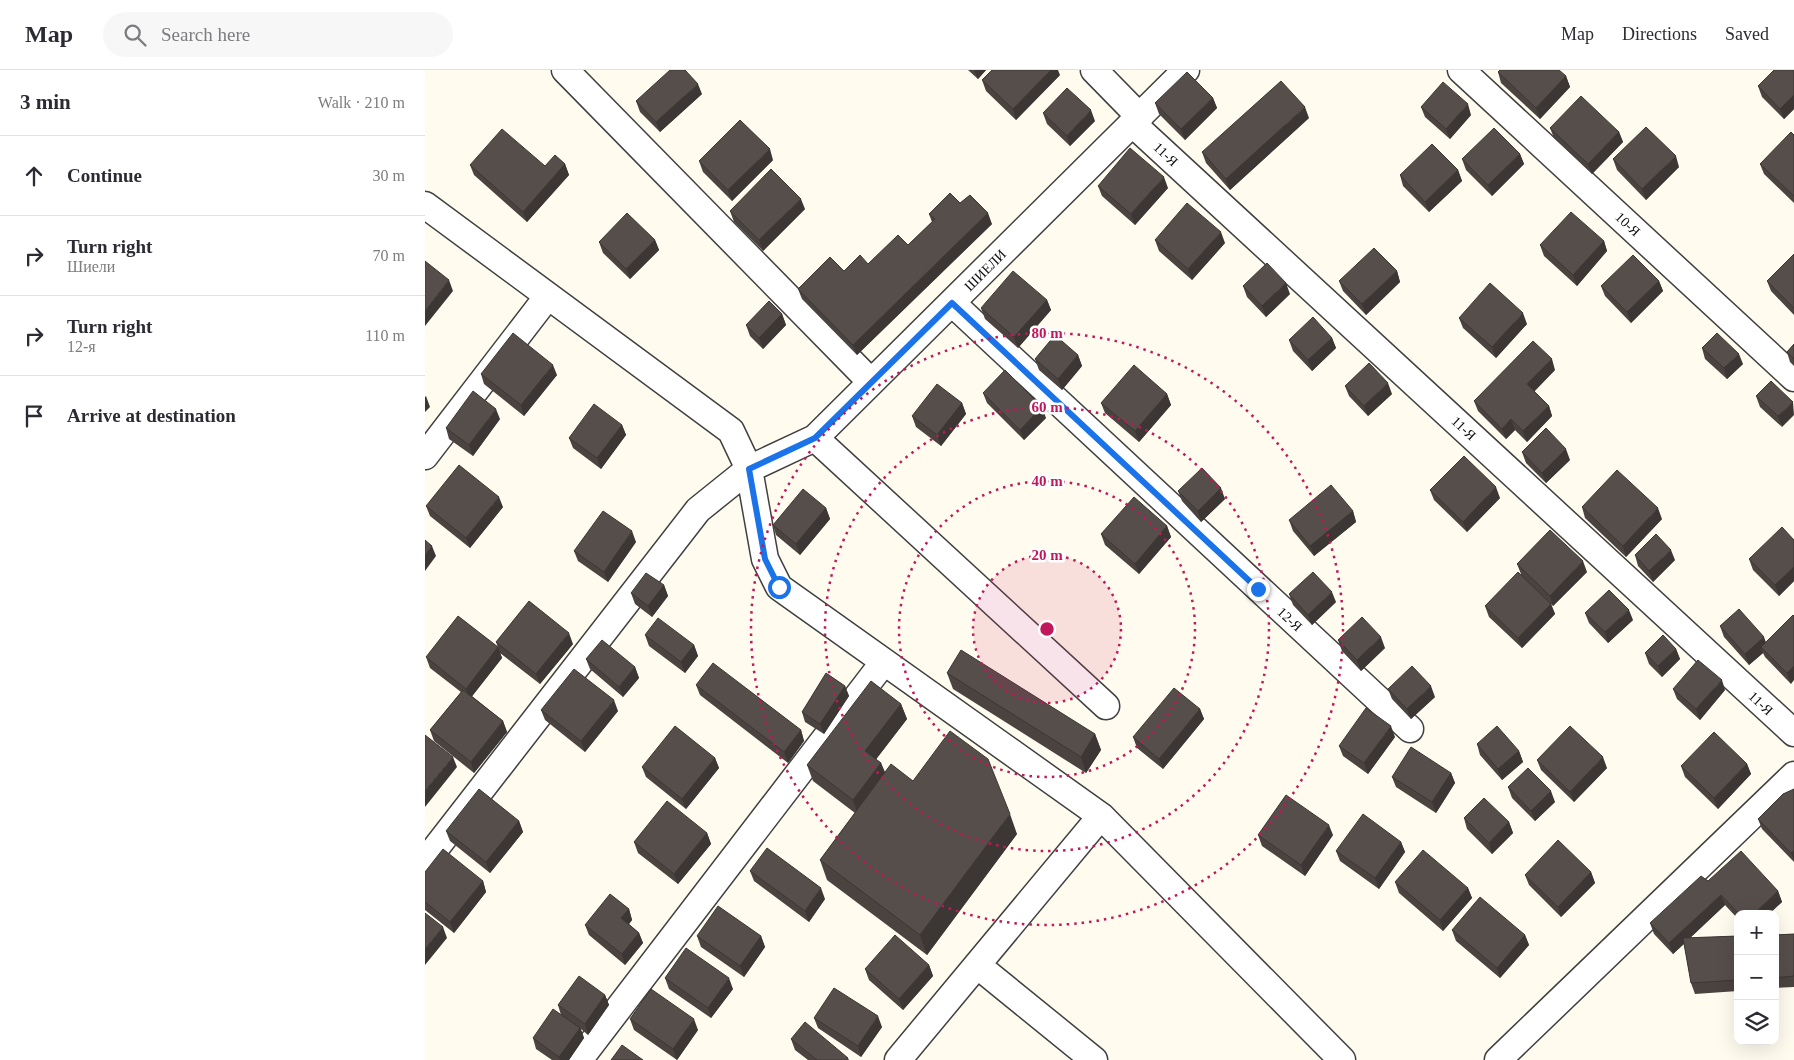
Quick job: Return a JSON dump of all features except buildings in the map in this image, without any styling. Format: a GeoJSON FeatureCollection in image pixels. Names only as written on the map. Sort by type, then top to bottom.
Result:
{"type":"FeatureCollection","features":[{"type":"Feature","properties":{"kind":"street"},"geometry":{"type":"LineString","coordinates":[[565,70],[871,382]]}},
{"type":"Feature","properties":{"kind":"street","name":"11-Я"},"geometry":{"type":"LineString","coordinates":[[1094,70],[1137,120],[1794,733]]}},
{"type":"Feature","properties":{"kind":"street","name":"ШИЕЛИ"},"geometry":{"type":"LineString","coordinates":[[425,862],[698,510],[749,469],[815,438],[1137,120],[1185,70]]}},
{"type":"Feature","properties":{"kind":"street","name":"10-Я"},"geometry":{"type":"LineString","coordinates":[[1461,70],[1794,378]]}},
{"type":"Feature","properties":{"kind":"street"},"geometry":{"type":"LineString","coordinates":[[425,205],[731,431],[749,469],[765,559],[779,587],[883,663],[1101,816],[1342,1060]]}},
{"type":"Feature","properties":{"kind":"street"},"geometry":{"type":"LineString","coordinates":[[425,456],[548,296]]}},
{"type":"Feature","properties":{"kind":"street","name":"12-Я"},"geometry":{"type":"LineString","coordinates":[[952,303],[1410,729]]}},
{"type":"Feature","properties":{"kind":"street"},"geometry":{"type":"LineString","coordinates":[[815,438],[1106,706]]}},
{"type":"Feature","properties":{"kind":"street"},"geometry":{"type":"LineString","coordinates":[[579,1060],[883,663]]}},
{"type":"Feature","properties":{"kind":"street"},"geometry":{"type":"LineString","coordinates":[[1497,1060],[1794,775]]}},
{"type":"Feature","properties":{"kind":"street"},"geometry":{"type":"LineString","coordinates":[[898,1060],[1101,816]]}},
{"type":"Feature","properties":{"kind":"street"},"geometry":{"type":"LineString","coordinates":[[977,965],[1094,1060]]}},
{"type":"Feature","properties":{"kind":"route"},"geometry":{"type":"LineString","coordinates":[[779,587],[765,559],[749,469],[815,438],[952,303],[1258,589]]}}]}
